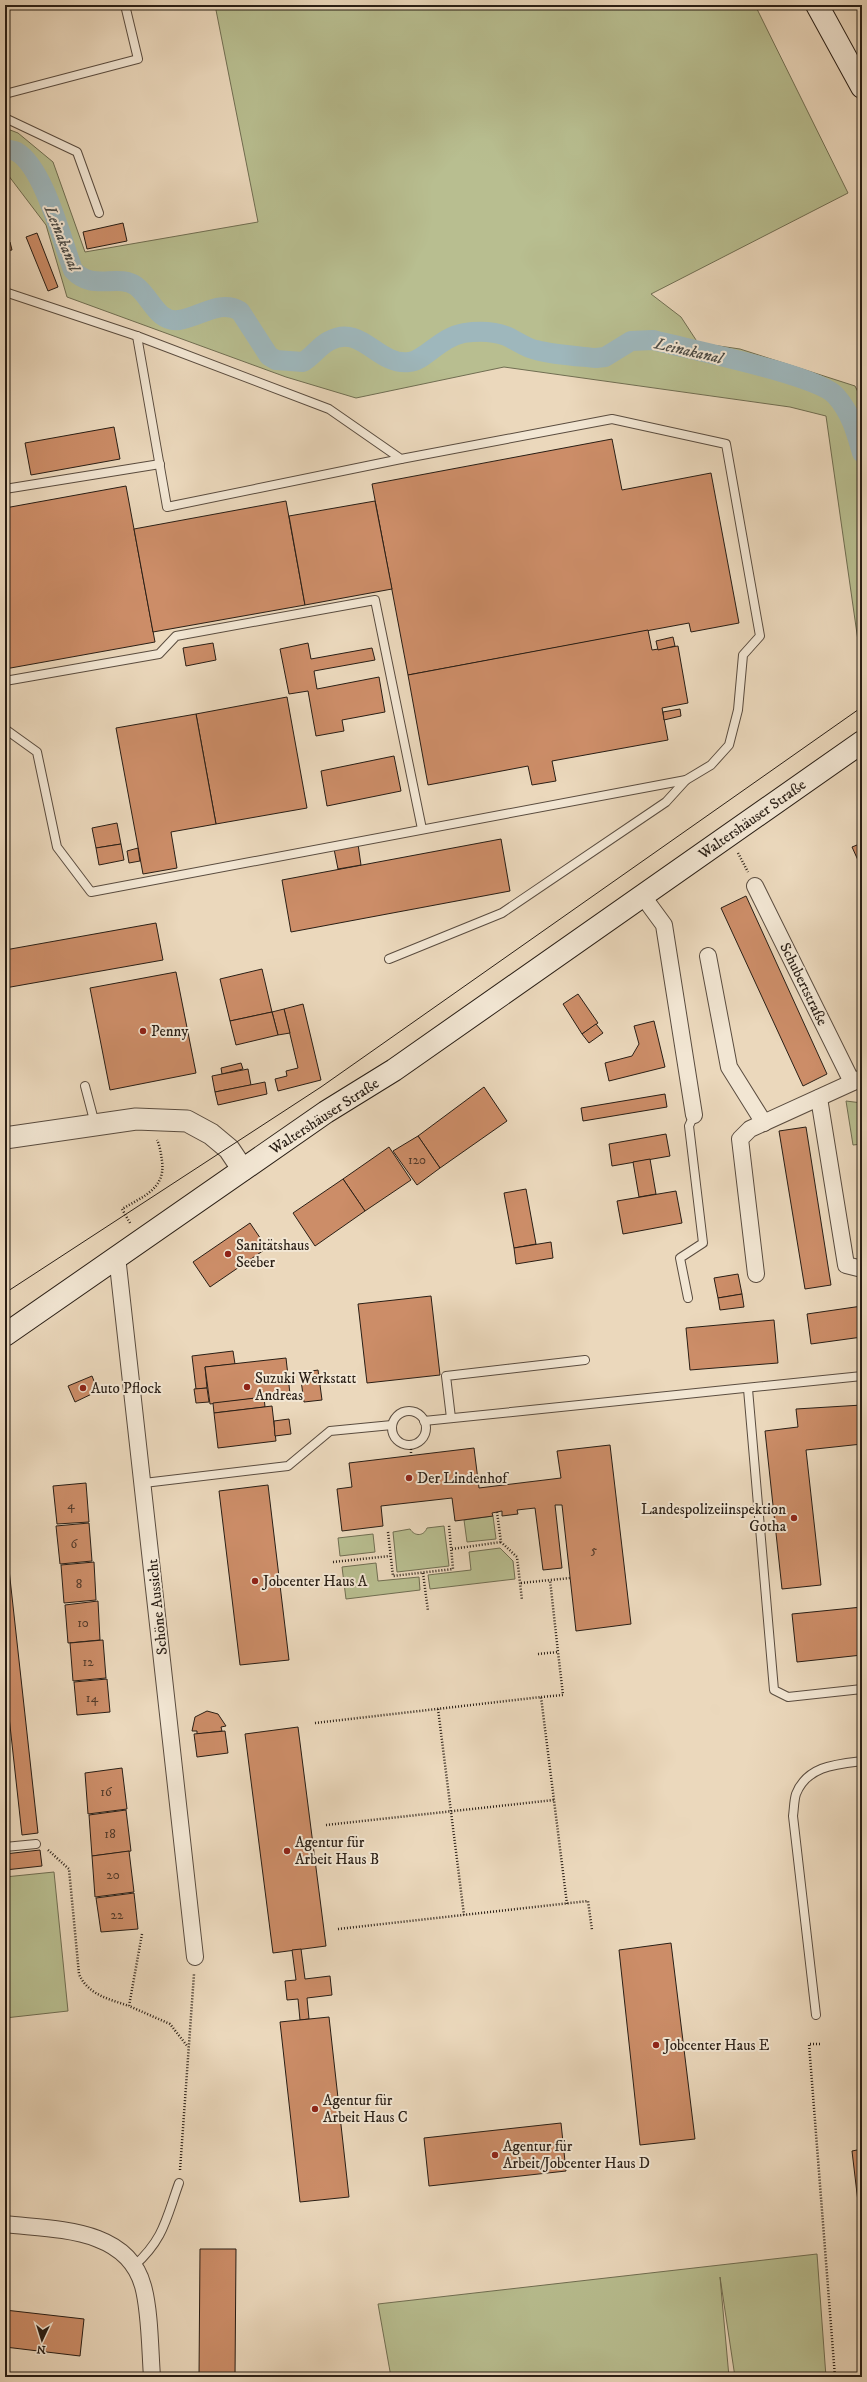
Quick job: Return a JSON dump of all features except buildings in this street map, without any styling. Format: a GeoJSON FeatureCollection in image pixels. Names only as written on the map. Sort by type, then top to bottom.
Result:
{"type":"FeatureCollection","features":[{"type":"Feature","properties":{"kind":"main road"},"geometry":{"type":"LineString","coordinates":[[817,5],[862,87]]}},
{"type":"Feature","properties":{"kind":"main road","name":"Waltershäuser Straße"},"geometry":{"type":"LineString","coordinates":[[5,1335],[326,1112],[394,1070],[862,742]]}},
{"type":"Feature","properties":{"kind":"street","name":"Schubertstraße"},"geometry":{"type":"LineString","coordinates":[[755,886],[857,1080],[750,1129],[740,1139],[756,1274]]}},
{"type":"Feature","properties":{"kind":"street"},"geometry":{"type":"LineString","coordinates":[[642,895],[664,925],[694,1115]]}},
{"type":"Feature","properties":{"kind":"street"},"geometry":{"type":"LineString","coordinates":[[708,956],[729,1067],[764,1123]]}},
{"type":"Feature","properties":{"kind":"street"},"geometry":{"type":"LineString","coordinates":[[819,1098],[846,1265],[862,1269]]}},
{"type":"Feature","properties":{"kind":"street"},"geometry":{"type":"LineString","coordinates":[[5,1138],[150,1119],[187,1121],[211,1134],[229,1149],[243,1170]]}},
{"type":"Feature","properties":{"kind":"street","name":"Schöne Aussicht"},"geometry":{"type":"LineString","coordinates":[[118,1256],[195,1957]]}},
{"type":"Feature","properties":{"kind":"street"},"geometry":{"type":"LineString","coordinates":[[5,2224],[87,2234],[118,2248],[134,2266],[143,2285],[152,2377]]}},
{"type":"Feature","properties":{"kind":"lane"},"geometry":{"type":"LineString","coordinates":[[5,94],[138,59],[125,5]]}},
{"type":"Feature","properties":{"kind":"lane"},"geometry":{"type":"LineString","coordinates":[[5,118],[77,152],[99,214]]}},
{"type":"Feature","properties":{"kind":"lane"},"geometry":{"type":"LineString","coordinates":[[5,292],[137,336],[329,409],[401,459]]}},
{"type":"Feature","properties":{"kind":"lane"},"geometry":{"type":"LineString","coordinates":[[137,336],[168,506],[401,459],[612,419],[726,444],[760,636],[743,655],[738,710],[729,745],[711,765],[686,780],[666,802],[502,913],[389,959]]}},
{"type":"Feature","properties":{"kind":"lane"},"geometry":{"type":"LineString","coordinates":[[5,489],[160,464]]}},
{"type":"Feature","properties":{"kind":"lane"},"geometry":{"type":"LineString","coordinates":[[5,681],[159,654],[176,636],[375,600],[422,829]]}},
{"type":"Feature","properties":{"kind":"lane"},"geometry":{"type":"LineString","coordinates":[[5,729],[37,752],[57,847],[91,892],[686,780]]}},
{"type":"Feature","properties":{"kind":"lane"},"geometry":{"type":"LineString","coordinates":[[85,1086],[95,1125]]}},
{"type":"Feature","properties":{"kind":"lane"},"geometry":{"type":"LineString","coordinates":[[688,1298],[680,1258],[704,1243],[689,1126],[694,1115]]}},
{"type":"Feature","properties":{"kind":"lane"},"geometry":{"type":"LineString","coordinates":[[451,1418],[446,1376],[584,1360]]}},
{"type":"Feature","properties":{"kind":"lane"},"geometry":{"type":"LineString","coordinates":[[424,1421],[862,1376]]}},
{"type":"Feature","properties":{"kind":"lane"},"geometry":{"type":"LineString","coordinates":[[748,1388],[774,1690],[788,1697],[862,1689]]}},
{"type":"Feature","properties":{"kind":"lane"},"geometry":{"type":"LineString","coordinates":[[412,1411],[421,1416],[424,1421],[425,1434],[419,1442],[410,1446],[400,1443],[393,1436],[392,1425],[395,1417],[402,1412],[412,1411]]}},
{"type":"Feature","properties":{"kind":"lane"},"geometry":{"type":"LineString","coordinates":[[144,1483],[288,1466],[330,1431],[392,1425]]}},
{"type":"Feature","properties":{"kind":"lane"},"geometry":{"type":"LineString","coordinates":[[816,2015],[793,1816],[796,1794],[811,1772],[836,1764],[862,1761]]}},
{"type":"Feature","properties":{"kind":"lane"},"geometry":{"type":"LineString","coordinates":[[5,1847],[36,1844]]}},
{"type":"Feature","properties":{"kind":"lane"},"geometry":{"type":"LineString","coordinates":[[134,2266],[151,2250],[164,2226],[179,2183]]}},
{"type":"Feature","properties":{"kind":"path"},"geometry":{"type":"LineString","coordinates":[[728,835],[755,886]]}},
{"type":"Feature","properties":{"kind":"path"},"geometry":{"type":"LineString","coordinates":[[141,1240],[122,1210],[153,1191],[161,1180],[163,1169],[160,1151],[150,1119]]}},
{"type":"Feature","properties":{"kind":"path"},"geometry":{"type":"LineString","coordinates":[[410,1446],[412,1455]]}},
{"type":"Feature","properties":{"kind":"path"},"geometry":{"type":"LineString","coordinates":[[497,1512],[501,1542],[517,1557],[522,1600]]}},
{"type":"Feature","properties":{"kind":"path"},"geometry":{"type":"LineString","coordinates":[[388,1532],[393,1576],[423,1573],[453,1569],[449,1525]]}},
{"type":"Feature","properties":{"kind":"path"},"geometry":{"type":"LineString","coordinates":[[452,1549],[501,1542]]}},
{"type":"Feature","properties":{"kind":"path"},"geometry":{"type":"LineString","coordinates":[[333,1562],[390,1556]]}},
{"type":"Feature","properties":{"kind":"path"},"geometry":{"type":"LineString","coordinates":[[423,1573],[428,1611]]}},
{"type":"Feature","properties":{"kind":"path"},"geometry":{"type":"LineString","coordinates":[[521,1583],[570,1578]]}},
{"type":"Feature","properties":{"kind":"path"},"geometry":{"type":"LineString","coordinates":[[315,1723],[563,1695],[550,1580]]}},
{"type":"Feature","properties":{"kind":"path"},"geometry":{"type":"LineString","coordinates":[[538,1654],[558,1652]]}},
{"type":"Feature","properties":{"kind":"path"},"geometry":{"type":"LineString","coordinates":[[541,1697],[566,1904]]}},
{"type":"Feature","properties":{"kind":"path"},"geometry":{"type":"LineString","coordinates":[[438,1709],[464,1915]]}},
{"type":"Feature","properties":{"kind":"path"},"geometry":{"type":"LineString","coordinates":[[326,1825],[554,1800]]}},
{"type":"Feature","properties":{"kind":"path"},"geometry":{"type":"LineString","coordinates":[[36,1844],[55,1854],[69,1869],[79,1974],[83,1983],[97,1995],[129,2006],[170,2024],[188,2047]]}},
{"type":"Feature","properties":{"kind":"path"},"geometry":{"type":"LineString","coordinates":[[338,1928],[588,1901],[592,1930]]}},
{"type":"Feature","properties":{"kind":"path"},"geometry":{"type":"LineString","coordinates":[[129,2006],[142,1934]]}},
{"type":"Feature","properties":{"kind":"path"},"geometry":{"type":"LineString","coordinates":[[179,2183],[195,1957]]}},
{"type":"Feature","properties":{"kind":"path"},"geometry":{"type":"LineString","coordinates":[[820,2044],[809,2044],[835,2377]]}},
{"type":"Feature","properties":{"kind":"green space"},"geometry":{"type":"Polygon","coordinates":[[[215,5],[755,5],[848,193],[651,294],[681,317],[698,343],[740,349],[855,386],[862,400],[862,669],[826,416],[790,407],[504,367],[356,398],[286,377],[67,297],[46,225],[5,171],[5,128],[18,133],[53,162],[85,252],[258,222],[215,5]]]}},
{"type":"Feature","properties":{"kind":"green space"},"geometry":{"type":"Polygon","coordinates":[[[846,1101],[862,1103],[862,1144],[853,1145],[846,1101]]]}},
{"type":"Feature","properties":{"kind":"green space"},"geometry":{"type":"Polygon","coordinates":[[[493,1516],[496,1539],[467,1542],[464,1520],[493,1516]]]}},
{"type":"Feature","properties":{"kind":"green space"},"geometry":{"type":"Polygon","coordinates":[[[444,1526],[449,1566],[397,1572],[393,1532],[410,1529],[414,1533],[422,1534],[427,1528],[444,1526]]]}},
{"type":"Feature","properties":{"kind":"green space"},"geometry":{"type":"Polygon","coordinates":[[[373,1534],[375,1552],[340,1556],[338,1538],[373,1534]]]}},
{"type":"Feature","properties":{"kind":"green space"},"geometry":{"type":"Polygon","coordinates":[[[500,1548],[513,1561],[515,1579],[430,1589],[428,1575],[471,1570],[469,1552],[500,1548]]]}},
{"type":"Feature","properties":{"kind":"green space"},"geometry":{"type":"Polygon","coordinates":[[[376,1563],[378,1581],[419,1577],[420,1590],[346,1599],[342,1567],[376,1563]]]}},
{"type":"Feature","properties":{"kind":"green space"},"geometry":{"type":"Polygon","coordinates":[[[54,1872],[68,2011],[5,2018],[5,1877],[54,1872]]]}},
{"type":"Feature","properties":{"kind":"green space"},"geometry":{"type":"Polygon","coordinates":[[[817,2254],[826,2377],[735,2377],[720,2277],[729,2377],[391,2377],[378,2304],[817,2254]]]}},
{"type":"Feature","properties":{"kind":"waterway","name":"Leinakanal"},"geometry":{"type":"LineString","coordinates":[[5,149],[17,152],[27,160],[36,173],[58,224],[73,270],[89,280],[129,282],[136,286],[165,318],[171,320],[187,318],[217,308],[225,307],[240,311],[269,356],[276,360],[303,362],[325,343],[341,337],[351,337],[398,362],[415,361],[455,335],[469,332],[496,333],[506,336],[528,348],[543,352],[596,358],[605,357],[631,341],[653,340],[779,371],[824,388],[836,396],[846,409],[855,430],[862,453]]}},
{"type":"Feature","properties":{"kind":"tram line"},"geometry":{"type":"LineString","coordinates":[[5,1293],[321,1087],[862,707]]}},
{"type":"Feature","properties":{"kind":"place","name":"Penny"},"geometry":{"type":"Point","coordinates":[143,1031]}},
{"type":"Feature","properties":{"kind":"place","name":"Sanitätshaus Seeber"},"geometry":{"type":"Point","coordinates":[228,1254]}},
{"type":"Feature","properties":{"kind":"place","name":"Suzuki Werkstatt Andreas"},"geometry":{"type":"Point","coordinates":[247,1387]}},
{"type":"Feature","properties":{"kind":"place","name":"Auto Pflock"},"geometry":{"type":"Point","coordinates":[83,1388]}},
{"type":"Feature","properties":{"kind":"place","name":"Der Lindenhof"},"geometry":{"type":"Point","coordinates":[409,1478]}},
{"type":"Feature","properties":{"kind":"place","name":"Landespolizeiinspektion Gotha"},"geometry":{"type":"Point","coordinates":[794,1518]}},
{"type":"Feature","properties":{"kind":"place","name":"Jobcenter Haus A"},"geometry":{"type":"Point","coordinates":[255,1581]}},
{"type":"Feature","properties":{"kind":"place","name":"Agentur für Arbeit Haus B"},"geometry":{"type":"Point","coordinates":[287,1851]}},
{"type":"Feature","properties":{"kind":"place","name":"Jobcenter Haus E"},"geometry":{"type":"Point","coordinates":[656,2045]}},
{"type":"Feature","properties":{"kind":"place","name":"Agentur für Arbeit Haus C"},"geometry":{"type":"Point","coordinates":[315,2109]}},
{"type":"Feature","properties":{"kind":"place","name":"Agentur für Arbeit/Jobcenter Haus D"},"geometry":{"type":"Point","coordinates":[495,2155]}}]}
